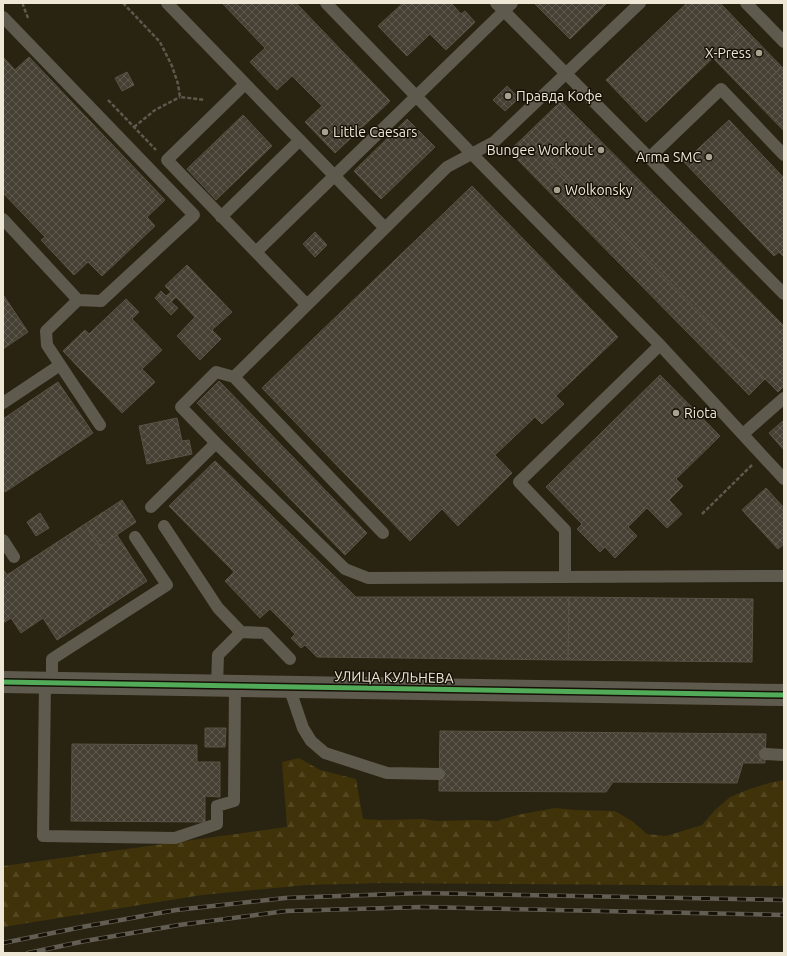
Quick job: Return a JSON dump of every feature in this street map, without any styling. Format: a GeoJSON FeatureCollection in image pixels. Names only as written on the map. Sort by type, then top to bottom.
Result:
{"type":"FeatureCollection","features":[{"type":"Feature","properties":{"kind":"street","name":"УЛИЦА КУЛЬНЕВА"},"geometry":{"type":"LineString","coordinates":[[3,682],[784,695]]}},
{"type":"Feature","properties":{"kind":"lane"},"geometry":{"type":"LineString","coordinates":[[167,3],[385,228]]}},
{"type":"Feature","properties":{"kind":"lane"},"geometry":{"type":"LineString","coordinates":[[326,3],[416,97],[660,345],[744,434],[784,479]]}},
{"type":"Feature","properties":{"kind":"lane"},"geometry":{"type":"LineString","coordinates":[[234,377],[447,167],[494,142],[640,3]]}},
{"type":"Feature","properties":{"kind":"lane"},"geometry":{"type":"LineString","coordinates":[[746,3],[784,42]]}},
{"type":"Feature","properties":{"kind":"lane"},"geometry":{"type":"LineString","coordinates":[[256,252],[416,97],[504,6],[566,74],[784,294]]}},
{"type":"Feature","properties":{"kind":"lane"},"geometry":{"type":"LineString","coordinates":[[3,17],[194,215],[101,301],[78,300],[3,219]]}},
{"type":"Feature","properties":{"kind":"lane"},"geometry":{"type":"LineString","coordinates":[[245,84],[167,160],[307,305]]}},
{"type":"Feature","properties":{"kind":"lane"},"geometry":{"type":"LineString","coordinates":[[649,158],[721,89],[784,155]]}},
{"type":"Feature","properties":{"kind":"lane"},"geometry":{"type":"LineString","coordinates":[[222,216],[300,140]]}},
{"type":"Feature","properties":{"kind":"lane"},"geometry":{"type":"LineString","coordinates":[[78,300],[46,331],[47,345],[100,425]]}},
{"type":"Feature","properties":{"kind":"lane"},"geometry":{"type":"LineString","coordinates":[[565,577],[565,530],[519,482],[660,345]]}},
{"type":"Feature","properties":{"kind":"lane"},"geometry":{"type":"LineString","coordinates":[[3,403],[60,365]]}},
{"type":"Feature","properties":{"kind":"lane"},"geometry":{"type":"LineString","coordinates":[[384,533],[234,377],[216,372],[182,407],[216,443],[345,569],[368,578],[784,576]]}},
{"type":"Feature","properties":{"kind":"lane"},"geometry":{"type":"LineString","coordinates":[[744,434],[784,398]]}},
{"type":"Feature","properties":{"kind":"lane"},"geometry":{"type":"LineString","coordinates":[[151,507],[216,443]]}},
{"type":"Feature","properties":{"kind":"lane"},"geometry":{"type":"LineString","coordinates":[[164,526],[218,608],[241,632],[265,633],[290,659]]}},
{"type":"Feature","properties":{"kind":"lane"},"geometry":{"type":"LineString","coordinates":[[135,537],[167,585],[52,659],[48,683],[43,836],[175,838],[217,824],[217,806],[234,801],[226,686],[218,655],[241,632]]}},
{"type":"Feature","properties":{"kind":"lane"},"geometry":{"type":"LineString","coordinates":[[3,540],[14,557]]}},
{"type":"Feature","properties":{"kind":"lane"},"geometry":{"type":"LineString","coordinates":[[289,687],[303,728],[311,741],[325,753],[387,773],[439,774]]}},
{"type":"Feature","properties":{"kind":"lane"},"geometry":{"type":"LineString","coordinates":[[765,754],[784,754]]}},
{"type":"Feature","properties":{"kind":"path"},"geometry":{"type":"LineString","coordinates":[[123,3],[160,42],[172,66],[178,84],[180,97]]}},
{"type":"Feature","properties":{"kind":"path"},"geometry":{"type":"LineString","coordinates":[[134,127],[155,110],[180,97],[226,103]]}},
{"type":"Feature","properties":{"kind":"path"},"geometry":{"type":"LineString","coordinates":[[702,514],[762,455]]}},
{"type":"Feature","properties":{"kind":"green space"},"geometry":{"type":"Polygon","coordinates":[[[299,758],[320,770],[356,779],[363,819],[497,821],[517,815],[555,808],[615,811],[632,821],[647,834],[666,836],[702,825],[715,810],[730,797],[769,783],[784,780],[784,886],[384,883],[306,885],[202,895],[3,927],[3,866],[287,827],[282,762],[299,758]]]}},
{"type":"Feature","properties":{"kind":"building"},"geometry":{"type":"Polygon","coordinates":[[[222,3],[296,3],[390,101],[335,153],[305,122],[322,106],[292,76],[277,90],[250,62],[265,48],[222,3]]]}},
{"type":"Feature","properties":{"kind":"building"},"geometry":{"type":"Polygon","coordinates":[[[403,3],[451,3],[461,14],[465,11],[475,22],[446,50],[430,34],[407,56],[378,26],[403,3]]]}},
{"type":"Feature","properties":{"kind":"building"},"geometry":{"type":"Polygon","coordinates":[[[534,3],[607,3],[570,39],[534,3]]]}},
{"type":"Feature","properties":{"kind":"building"},"geometry":{"type":"Polygon","coordinates":[[[687,3],[720,3],[744,28],[646,122],[606,80],[687,3]]]}},
{"type":"Feature","properties":{"kind":"building"},"geometry":{"type":"Polygon","coordinates":[[[744,28],[782,67],[751,97],[713,58],[744,28]]]}},
{"type":"Feature","properties":{"kind":"building"},"geometry":{"type":"Polygon","coordinates":[[[3,57],[15,70],[29,57],[165,200],[147,217],[155,226],[102,276],[88,262],[74,275],[41,240],[45,237],[3,193],[3,57]]]}},
{"type":"Feature","properties":{"kind":"building"},"geometry":{"type":"Polygon","coordinates":[[[782,67],[784,70],[784,131],[751,97],[782,67]]]}},
{"type":"Feature","properties":{"kind":"building"},"geometry":{"type":"Polygon","coordinates":[[[127,72],[134,85],[122,91],[115,78],[127,72]]]}},
{"type":"Feature","properties":{"kind":"building"},"geometry":{"type":"Polygon","coordinates":[[[507,86],[519,98],[505,111],[493,100],[507,86]]]}},
{"type":"Feature","properties":{"kind":"building"},"geometry":{"type":"Polygon","coordinates":[[[561,101],[784,326],[784,386],[778,392],[525,136],[561,101]]]}},
{"type":"Feature","properties":{"kind":"building"},"geometry":{"type":"Polygon","coordinates":[[[243,115],[272,146],[216,200],[187,169],[243,115]]]}},
{"type":"Feature","properties":{"kind":"building"},"geometry":{"type":"Polygon","coordinates":[[[407,119],[435,147],[381,199],[354,171],[407,119]]]}},
{"type":"Feature","properties":{"kind":"building"},"geometry":{"type":"Polygon","coordinates":[[[729,120],[784,178],[784,257],[779,252],[774,256],[684,162],[729,120]]]}},
{"type":"Feature","properties":{"kind":"building"},"geometry":{"type":"Polygon","coordinates":[[[525,136],[765,379],[749,395],[509,151],[525,136]]]}},
{"type":"Feature","properties":{"kind":"building"},"geometry":{"type":"Polygon","coordinates":[[[472,186],[618,337],[556,396],[564,404],[542,424],[535,417],[495,455],[512,473],[458,526],[442,509],[410,541],[262,388],[472,186]]]}},
{"type":"Feature","properties":{"kind":"building"},"geometry":{"type":"Polygon","coordinates":[[[315,232],[327,245],[315,257],[303,244],[315,232]]]}},
{"type":"Feature","properties":{"kind":"building"},"geometry":{"type":"Polygon","coordinates":[[[187,265],[232,312],[212,330],[221,339],[200,360],[177,336],[195,317],[176,297],[171,302],[178,308],[171,315],[155,298],[161,291],[166,296],[171,292],[165,286],[187,265]]]}},
{"type":"Feature","properties":{"kind":"building"},"geometry":{"type":"Polygon","coordinates":[[[4,296],[28,332],[3,349],[3,297],[4,296]]]}},
{"type":"Feature","properties":{"kind":"building"},"geometry":{"type":"Polygon","coordinates":[[[126,299],[139,312],[132,319],[162,350],[142,369],[155,382],[122,413],[63,351],[85,330],[89,334],[126,299]]]}},
{"type":"Feature","properties":{"kind":"building"},"geometry":{"type":"Polygon","coordinates":[[[660,375],[720,436],[676,479],[683,486],[669,500],[682,514],[667,528],[647,508],[628,527],[637,536],[615,558],[605,547],[600,552],[577,529],[582,524],[546,487],[660,375]]]}},
{"type":"Feature","properties":{"kind":"building"},"geometry":{"type":"Polygon","coordinates":[[[219,381],[367,533],[345,555],[197,403],[219,381]]]}},
{"type":"Feature","properties":{"kind":"building"},"geometry":{"type":"Polygon","coordinates":[[[58,382],[93,433],[5,492],[3,489],[3,419],[58,382]]]}},
{"type":"Feature","properties":{"kind":"building"},"geometry":{"type":"Polygon","coordinates":[[[177,418],[182,441],[189,440],[192,454],[147,464],[139,426],[177,418]]]}},
{"type":"Feature","properties":{"kind":"building"},"geometry":{"type":"Polygon","coordinates":[[[784,420],[784,450],[769,433],[784,420]]]}},
{"type":"Feature","properties":{"kind":"building"},"geometry":{"type":"Polygon","coordinates":[[[215,461],[356,597],[569,597],[568,660],[317,657],[305,645],[301,648],[291,638],[295,634],[270,609],[260,618],[225,581],[234,572],[169,506],[215,461]]]}},
{"type":"Feature","properties":{"kind":"building"},"geometry":{"type":"Polygon","coordinates":[[[766,488],[784,508],[784,544],[778,549],[742,510],[766,488]]]}},
{"type":"Feature","properties":{"kind":"building"},"geometry":{"type":"Polygon","coordinates":[[[122,500],[136,522],[100,546],[85,524],[122,500]]]}},
{"type":"Feature","properties":{"kind":"building"},"geometry":{"type":"Polygon","coordinates":[[[40,513],[49,528],[36,536],[27,522],[40,513]]]}},
{"type":"Feature","properties":{"kind":"building"},"geometry":{"type":"Polygon","coordinates":[[[85,524],[100,546],[117,535],[147,581],[57,640],[43,618],[21,633],[11,618],[3,623],[3,569],[7,575],[85,524]]]}},
{"type":"Feature","properties":{"kind":"building"},"geometry":{"type":"Polygon","coordinates":[[[569,597],[753,599],[752,662],[568,660],[569,597]]]}},
{"type":"Feature","properties":{"kind":"building"},"geometry":{"type":"Polygon","coordinates":[[[205,728],[226,728],[225,747],[205,747],[205,728]]]}},
{"type":"Feature","properties":{"kind":"building"},"geometry":{"type":"Polygon","coordinates":[[[440,731],[766,734],[765,763],[743,763],[737,783],[613,782],[606,792],[439,791],[440,731]]]}},
{"type":"Feature","properties":{"kind":"building"},"geometry":{"type":"Polygon","coordinates":[[[72,744],[197,745],[197,762],[220,762],[220,797],[205,796],[205,822],[71,821],[72,744]]]}},
{"type":"Feature","properties":{"kind":"railway"},"geometry":{"type":"LineString","coordinates":[[3,943],[176,910],[285,898],[422,893],[784,900]]}},
{"type":"Feature","properties":{"kind":"railway"},"geometry":{"type":"LineString","coordinates":[[28,953],[85,941],[179,925],[286,911],[423,907],[784,915]]}},
{"type":"Feature","properties":{"kind":"cycle path"},"geometry":{"type":"LineString","coordinates":[[3,682],[784,695]]}},
{"type":"Feature","properties":{"kind":"place","name":"X-Press"},"geometry":{"type":"Point","coordinates":[759,53]}},
{"type":"Feature","properties":{"kind":"place","name":"Правда Кофе"},"geometry":{"type":"Point","coordinates":[508,96]}},
{"type":"Feature","properties":{"kind":"place","name":"Little Caesars"},"geometry":{"type":"Point","coordinates":[325,132]}},
{"type":"Feature","properties":{"kind":"place","name":"Bungee Workout"},"geometry":{"type":"Point","coordinates":[601,150]}},
{"type":"Feature","properties":{"kind":"place","name":"Arma SMC"},"geometry":{"type":"Point","coordinates":[709,157]}},
{"type":"Feature","properties":{"kind":"place","name":"Wolkonsky"},"geometry":{"type":"Point","coordinates":[557,190]}},
{"type":"Feature","properties":{"kind":"place","name":"Riota"},"geometry":{"type":"Point","coordinates":[676,413]}}]}
